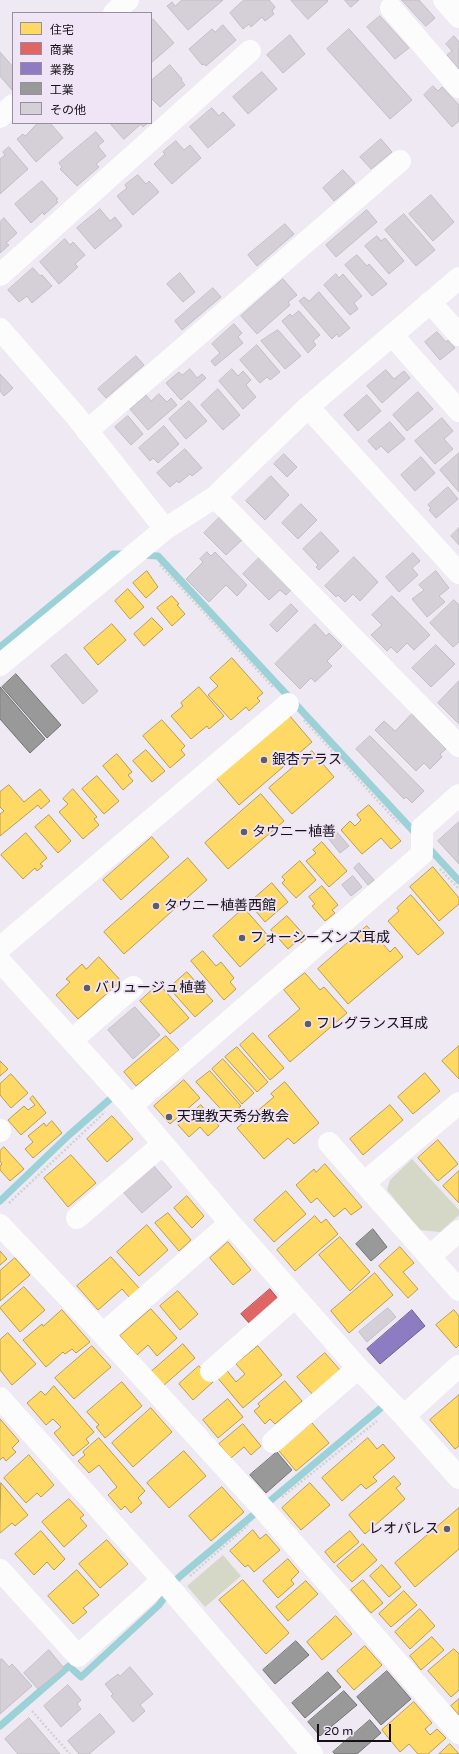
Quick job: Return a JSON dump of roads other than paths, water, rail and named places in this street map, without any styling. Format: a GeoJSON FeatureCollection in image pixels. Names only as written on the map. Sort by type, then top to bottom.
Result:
{"type":"FeatureCollection","features":[{"type":"Feature","properties":{"kind":"street"},"geometry":{"type":"LineString","coordinates":[[115,12],[128,0]]}},
{"type":"Feature","properties":{"kind":"street"},"geometry":{"type":"LineString","coordinates":[[444,0],[459,17]]}},
{"type":"Feature","properties":{"kind":"street"},"geometry":{"type":"LineString","coordinates":[[391,8],[459,87]]}},
{"type":"Feature","properties":{"kind":"street"},"geometry":{"type":"LineString","coordinates":[[0,275],[250,51]]}},
{"type":"Feature","properties":{"kind":"street"},"geometry":{"type":"LineString","coordinates":[[0,117],[12,106]]}},
{"type":"Feature","properties":{"kind":"street"},"geometry":{"type":"LineString","coordinates":[[87,431],[400,161]]}},
{"type":"Feature","properties":{"kind":"street"},"geometry":{"type":"LineString","coordinates":[[0,665],[165,529],[214,497],[308,407],[459,278]]}},
{"type":"Feature","properties":{"kind":"street"},"geometry":{"type":"LineString","coordinates":[[430,302],[459,335]]}},
{"type":"Feature","properties":{"kind":"street"},"geometry":{"type":"LineString","coordinates":[[0,329],[87,431],[165,529]]}},
{"type":"Feature","properties":{"kind":"street"},"geometry":{"type":"LineString","coordinates":[[392,335],[459,411]]}},
{"type":"Feature","properties":{"kind":"street"},"geometry":{"type":"LineString","coordinates":[[308,407],[459,573]]}},
{"type":"Feature","properties":{"kind":"street"},"geometry":{"type":"LineString","coordinates":[[214,497],[459,746]]}},
{"type":"Feature","properties":{"kind":"street"},"geometry":{"type":"LineString","coordinates":[[0,948],[288,704]]}},
{"type":"Feature","properties":{"kind":"street"},"geometry":{"type":"LineString","coordinates":[[126,1101],[422,854],[422,828],[459,794]]}},
{"type":"Feature","properties":{"kind":"street"},"geometry":{"type":"LineString","coordinates":[[0,961],[126,1101],[230,1223],[358,1368],[459,1478]]}},
{"type":"Feature","properties":{"kind":"street"},"geometry":{"type":"LineString","coordinates":[[72,1040],[133,987]]}},
{"type":"Feature","properties":{"kind":"street"},"geometry":{"type":"LineString","coordinates":[[364,1183],[459,1103]]}},
{"type":"Feature","properties":{"kind":"street"},"geometry":{"type":"LineString","coordinates":[[329,1143],[459,1290]]}},
{"type":"Feature","properties":{"kind":"street"},"geometry":{"type":"LineString","coordinates":[[77,1218],[163,1144]]}},
{"type":"Feature","properties":{"kind":"street"},"geometry":{"type":"LineString","coordinates":[[3,1215],[103,1334],[265,1511],[459,1733]]}},
{"type":"Feature","properties":{"kind":"street"},"geometry":{"type":"LineString","coordinates":[[103,1334],[230,1223]]}},
{"type":"Feature","properties":{"kind":"street"},"geometry":{"type":"LineString","coordinates":[[430,1256],[459,1231]]}},
{"type":"Feature","properties":{"kind":"street"},"geometry":{"type":"LineString","coordinates":[[211,1371],[295,1297]]}},
{"type":"Feature","properties":{"kind":"street"},"geometry":{"type":"LineString","coordinates":[[399,1411],[459,1366]]}},
{"type":"Feature","properties":{"kind":"street"},"geometry":{"type":"LineString","coordinates":[[273,1442],[358,1368]]}},
{"type":"Feature","properties":{"kind":"street"},"geometry":{"type":"LineString","coordinates":[[0,1398],[168,1585],[312,1754]]}},
{"type":"Feature","properties":{"kind":"street"},"geometry":{"type":"LineString","coordinates":[[0,1570],[78,1656],[168,1585]]}},
{"type":"Feature","properties":{"kind":"waterway"},"geometry":{"type":"LineString","coordinates":[[0,647],[113,554],[127,554]]}},
{"type":"Feature","properties":{"kind":"waterway"},"geometry":{"type":"LineString","coordinates":[[141,555],[158,556],[417,835]]}},
{"type":"Feature","properties":{"kind":"waterway"},"geometry":{"type":"LineString","coordinates":[[427,846],[459,881]]}},
{"type":"Feature","properties":{"kind":"waterway"},"geometry":{"type":"LineString","coordinates":[[0,1201],[69,1135],[117,1093]]}},
{"type":"Feature","properties":{"kind":"waterway"},"geometry":{"type":"LineString","coordinates":[[0,1726],[69,1666],[81,1677],[159,1605],[178,1578],[382,1407]]}},
{"type":"Feature","properties":{"kind":"place","name":"銀杏テラス"},"geometry":{"type":"Point","coordinates":[264,760]}},
{"type":"Feature","properties":{"kind":"place","name":"タウニー植善"},"geometry":{"type":"Point","coordinates":[244,832]}},
{"type":"Feature","properties":{"kind":"place","name":"タウニー植善西館"},"geometry":{"type":"Point","coordinates":[156,906]}},
{"type":"Feature","properties":{"kind":"place","name":"フォーシーズンズ耳成"},"geometry":{"type":"Point","coordinates":[242,938]}},
{"type":"Feature","properties":{"kind":"place","name":"バリュージュ植善"},"geometry":{"type":"Point","coordinates":[87,988]}},
{"type":"Feature","properties":{"kind":"place","name":"フレグランス耳成"},"geometry":{"type":"Point","coordinates":[308,1024]}},
{"type":"Feature","properties":{"kind":"place","name":"天理教天秀分教会"},"geometry":{"type":"Point","coordinates":[169,1117]}},
{"type":"Feature","properties":{"kind":"place","name":"レオパレス"},"geometry":{"type":"Point","coordinates":[447,1529]}}]}
